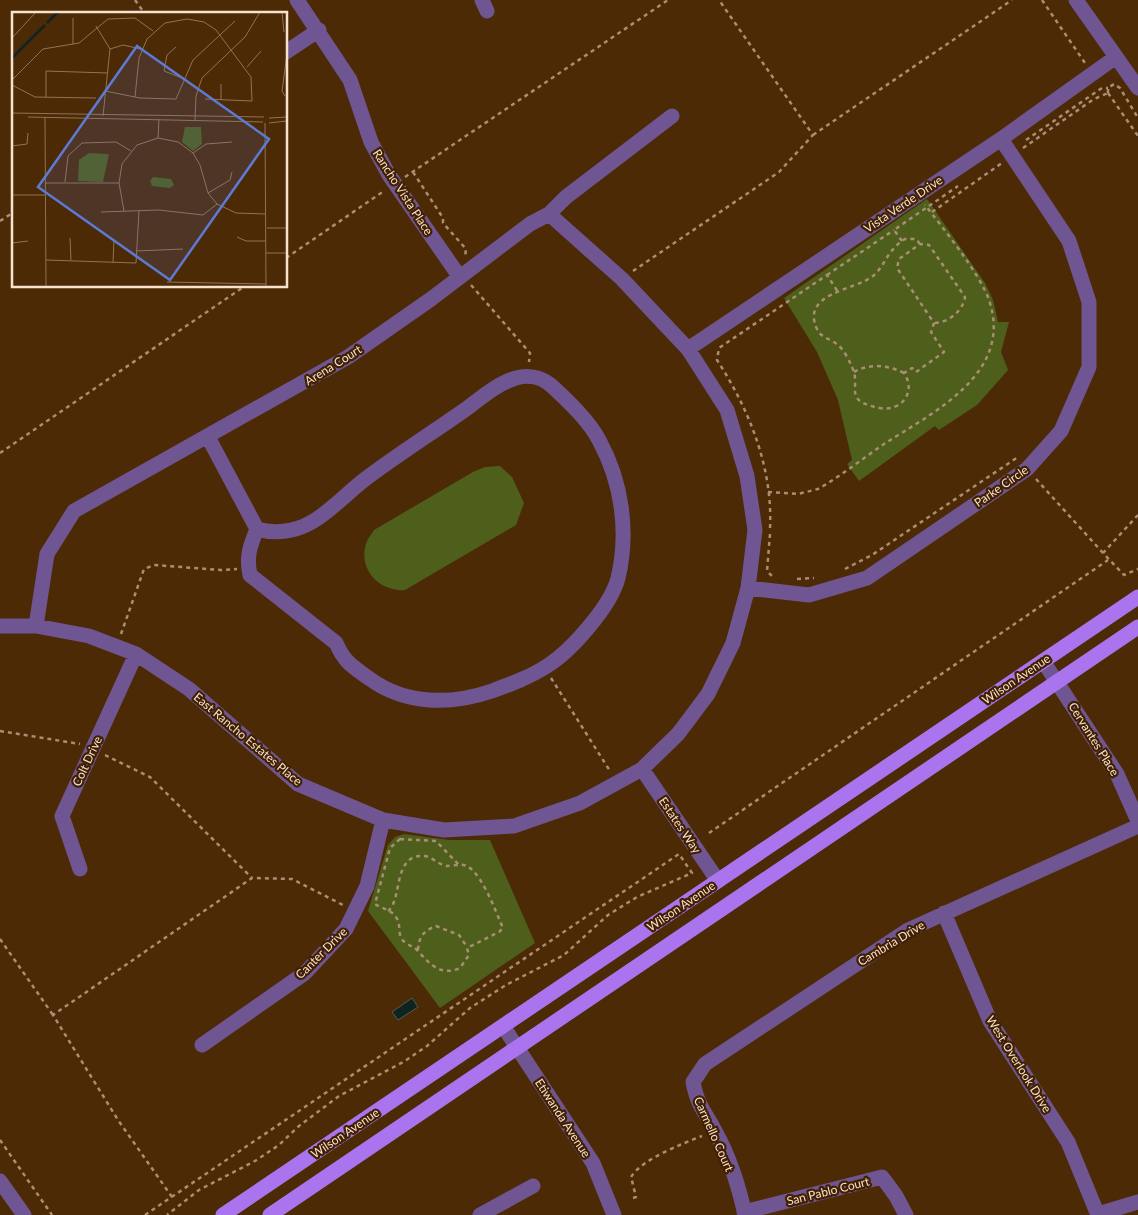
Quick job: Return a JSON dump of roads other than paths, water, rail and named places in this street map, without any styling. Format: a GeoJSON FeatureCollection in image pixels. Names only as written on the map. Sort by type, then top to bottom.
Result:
{"type":"FeatureCollection","features":[{"type":"Feature","properties":{"kind":"main road","name":"Wilson Avenue"},"geometry":{"type":"LineString","coordinates":[[223,1215],[1138,597]]}},
{"type":"Feature","properties":{"kind":"main road","name":"Wilson Avenue"},"geometry":{"type":"LineString","coordinates":[[270,1215],[1138,627]]}},
{"type":"Feature","properties":{"kind":"street","name":"Rancho Vista Place"},"geometry":{"type":"LineString","coordinates":[[297,0],[319,30],[350,80],[371,142],[395,184],[459,276]]}},
{"type":"Feature","properties":{"kind":"street"},"geometry":{"type":"LineString","coordinates":[[1076,0],[1138,88]]}},
{"type":"Feature","properties":{"kind":"street"},"geometry":{"type":"LineString","coordinates":[[288,51],[319,30]]}},
{"type":"Feature","properties":{"kind":"street","name":"Vista Verde Drive"},"geometry":{"type":"LineString","coordinates":[[688,349],[1001,139],[1116,56]]}},
{"type":"Feature","properties":{"kind":"street","name":"Arena Court"},"geometry":{"type":"LineString","coordinates":[[36,626],[47,554],[74,511],[348,357],[431,299],[530,224],[549,214],[566,196],[672,116]]}},
{"type":"Feature","properties":{"kind":"street","name":"Parke Circle"},"geometry":{"type":"LineString","coordinates":[[748,588],[809,594],[867,578],[1027,469],[1061,431],[1089,367],[1089,302],[1069,241],[1001,139]]}},
{"type":"Feature","properties":{"kind":"street","name":"East Rancho Estates Place"},"geometry":{"type":"LineString","coordinates":[[0,626],[36,626],[89,636],[136,654],[189,689],[298,784],[383,820],[444,830],[514,826],[580,803],[642,769],[678,734],[708,694],[733,643],[748,588],[755,530],[747,476],[727,410],[688,349],[622,279],[549,214]]}},
{"type":"Feature","properties":{"kind":"street"},"geometry":{"type":"LineString","coordinates":[[208,437],[257,529],[269,533],[295,530],[312,523],[376,472],[500,384],[515,378],[528,376],[540,379],[552,386],[571,405],[598,438],[615,474],[622,509],[622,545],[617,580],[605,603],[578,641],[544,668],[515,683],[480,695],[449,701],[426,700],[400,695],[377,684],[343,659],[336,643],[250,575],[248,549],[257,529]]}},
{"type":"Feature","properties":{"kind":"street","name":"Colt Drive"},"geometry":{"type":"LineString","coordinates":[[80,869],[62,816],[136,654]]}},
{"type":"Feature","properties":{"kind":"street","name":"Cervantes Place"},"geometry":{"type":"LineString","coordinates":[[1043,661],[1117,774],[1138,822]]}},
{"type":"Feature","properties":{"kind":"street","name":"Estates Way"},"geometry":{"type":"LineString","coordinates":[[642,769],[718,881]]}},
{"type":"Feature","properties":{"kind":"street","name":"Canter Drive"},"geometry":{"type":"LineString","coordinates":[[202,1045],[305,973],[346,929],[367,886],[383,820]]}},
{"type":"Feature","properties":{"kind":"street","name":"Cambria Drive"},"geometry":{"type":"LineString","coordinates":[[694,1082],[705,1064],[908,930],[1138,826]]}},
{"type":"Feature","properties":{"kind":"street","name":"West Overlook Drive"},"geometry":{"type":"LineString","coordinates":[[944,913],[990,1021],[1068,1142],[1098,1214]]}},
{"type":"Feature","properties":{"kind":"street","name":"Etiwanda Avenue"},"geometry":{"type":"LineString","coordinates":[[503,1026],[593,1163],[614,1215]]}},
{"type":"Feature","properties":{"kind":"street","name":"Carmello Court"},"geometry":{"type":"LineString","coordinates":[[694,1082],[703,1112],[715,1130],[745,1213]]}},
{"type":"Feature","properties":{"kind":"street","name":"San Pablo Court"},"geometry":{"type":"LineString","coordinates":[[745,1213],[882,1177],[896,1196],[906,1215]]}},
{"type":"Feature","properties":{"kind":"street"},"geometry":{"type":"LineString","coordinates":[[0,1181],[24,1215]]}},
{"type":"Feature","properties":{"kind":"street"},"geometry":{"type":"LineString","coordinates":[[480,1215],[533,1186]]}},
{"type":"Feature","properties":{"kind":"street"},"geometry":{"type":"LineString","coordinates":[[1098,1214],[1138,1202]]}},
{"type":"Feature","properties":{"kind":"water"},"geometry":{"type":"Polygon","coordinates":[[[412,998],[418,1007],[398,1020],[392,1012],[412,998]]]}}]}
